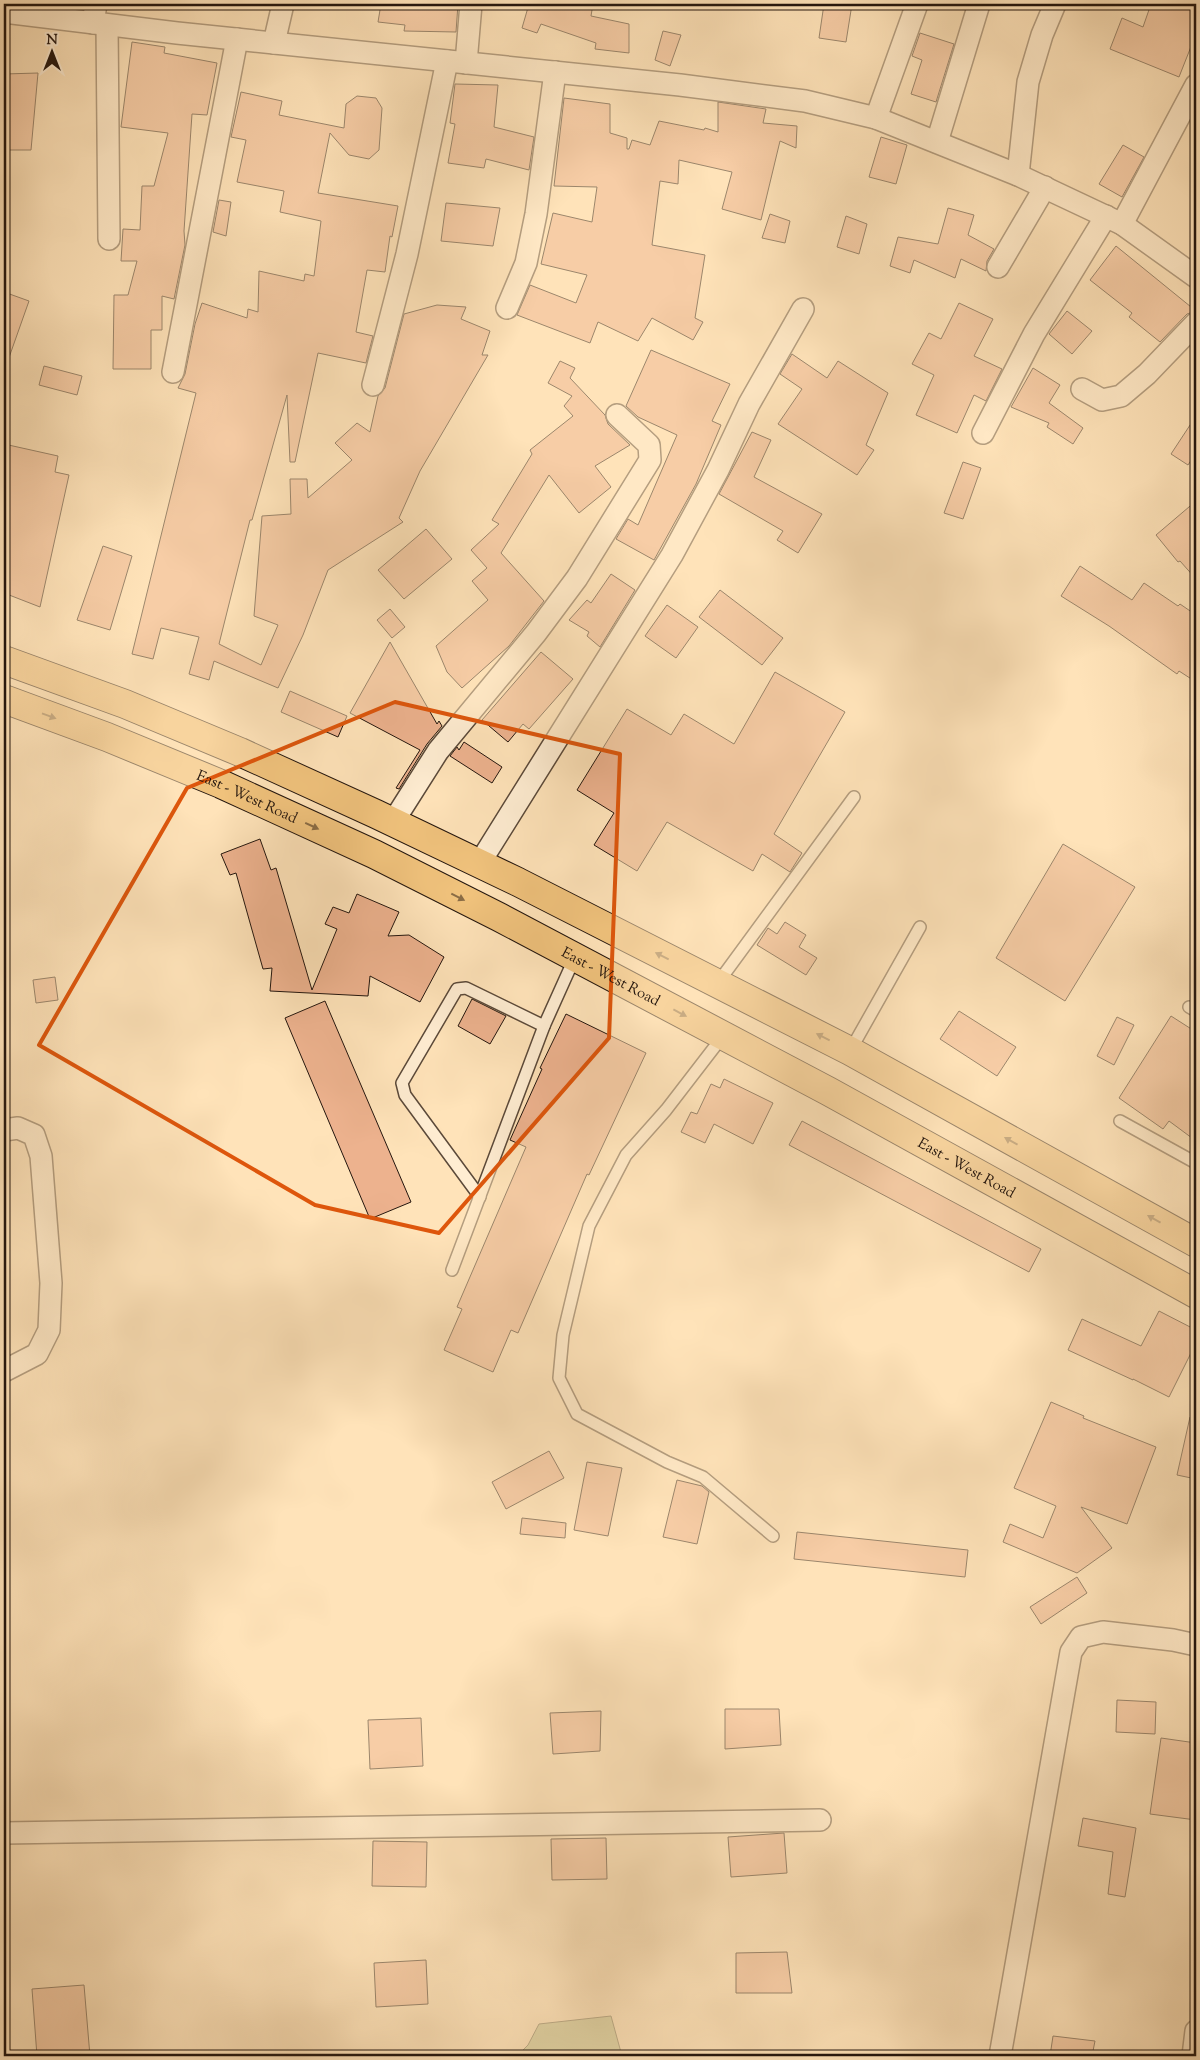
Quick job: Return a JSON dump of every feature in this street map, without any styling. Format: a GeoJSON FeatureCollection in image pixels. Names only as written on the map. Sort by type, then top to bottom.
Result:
{"type":"FeatureCollection","features":[{"type":"Feature","properties":{"kind":"main road"},"geometry":{"type":"LineString","coordinates":[[4,660],[124,704],[240,752],[480,864],[850,1051],[1196,1243]]}},
{"type":"Feature","properties":{"kind":"main road","name":"East - West Road"},"geometry":{"type":"LineString","coordinates":[[4,699],[108,737],[222,784],[374,854],[574,957],[836,1096],[1196,1294]]}},
{"type":"Feature","properties":{"kind":"street"},"geometry":{"type":"LineString","coordinates":[[274,43],[282,4]]}},
{"type":"Feature","properties":{"kind":"street"},"geometry":{"type":"LineString","coordinates":[[373,385],[471,4]]}},
{"type":"Feature","properties":{"kind":"street"},"geometry":{"type":"LineString","coordinates":[[876,118],[917,4]]}},
{"type":"Feature","properties":{"kind":"street"},"geometry":{"type":"LineString","coordinates":[[938,142],[979,4]]}},
{"type":"Feature","properties":{"kind":"street"},"geometry":{"type":"LineString","coordinates":[[1018,174],[1028,82],[1042,35],[1055,4]]}},
{"type":"Feature","properties":{"kind":"street"},"geometry":{"type":"LineString","coordinates":[[4,12],[99,17],[237,39],[680,85],[805,101],[876,118],[1018,174],[1114,220],[1196,278]]}},
{"type":"Feature","properties":{"kind":"street"},"geometry":{"type":"LineString","coordinates":[[99,17],[109,239]]}},
{"type":"Feature","properties":{"kind":"street"},"geometry":{"type":"LineString","coordinates":[[172,372],[237,39]]}},
{"type":"Feature","properties":{"kind":"street"},"geometry":{"type":"LineString","coordinates":[[507,308],[526,263],[536,214],[555,72]]}},
{"type":"Feature","properties":{"kind":"street"},"geometry":{"type":"LineString","coordinates":[[983,433],[1034,334],[1114,220],[1196,85]]}},
{"type":"Feature","properties":{"kind":"street"},"geometry":{"type":"LineString","coordinates":[[998,268],[1045,187]]}},
{"type":"Feature","properties":{"kind":"street"},"geometry":{"type":"LineString","coordinates":[[480,864],[672,555],[718,470],[749,404],[803,309]]}},
{"type":"Feature","properties":{"kind":"street"},"geometry":{"type":"LineString","coordinates":[[1082,389],[1102,400],[1121,396],[1146,374],[1196,323]]}},
{"type":"Feature","properties":{"kind":"street"},"geometry":{"type":"LineString","coordinates":[[393,822],[438,751],[536,633],[577,578],[650,460],[650,445],[617,415]]}},
{"type":"Feature","properties":{"kind":"street"},"geometry":{"type":"LineString","coordinates":[[4,1130],[18,1128],[34,1135],[41,1156],[51,1283],[49,1330],[37,1354],[4,1371]]}},
{"type":"Feature","properties":{"kind":"street"},"geometry":{"type":"LineString","coordinates":[[1000,2056],[1071,1652],[1081,1637],[1103,1632],[1196,1645]]}},
{"type":"Feature","properties":{"kind":"street"},"geometry":{"type":"LineString","coordinates":[[4,1834],[820,1820]]}},
{"type":"Feature","properties":{"kind":"street"},"geometry":{"type":"LineString","coordinates":[[1193,2056],[1196,2031]]}},
{"type":"Feature","properties":{"kind":"lane"},"geometry":{"type":"LineString","coordinates":[[717,984],[854,797]]}},
{"type":"Feature","properties":{"kind":"lane"},"geometry":{"type":"LineString","coordinates":[[850,1051],[920,927]]}},
{"type":"Feature","properties":{"kind":"lane"},"geometry":{"type":"LineString","coordinates":[[452,1270],[544,1026],[574,957]]}},
{"type":"Feature","properties":{"kind":"lane"},"geometry":{"type":"LineString","coordinates":[[480,1197],[405,1095],[402,1083],[456,989],[466,988],[544,1026]]}},
{"type":"Feature","properties":{"kind":"lane"},"geometry":{"type":"LineString","coordinates":[[723,1036],[666,1110],[626,1155],[589,1226],[563,1335],[559,1378],[577,1414],[667,1462],[703,1478],[773,1536]]}},
{"type":"Feature","properties":{"kind":"lane"},"geometry":{"type":"LineString","coordinates":[[1120,1121],[1196,1163]]}},
{"type":"Feature","properties":{"kind":"highlighted area"},"geometry":{"type":"Polygon","coordinates":[[[395,702],[620,754],[609,1038],[439,1233],[315,1205],[39,1045],[187,788],[395,702]]]}},
{"type":"Feature","properties":{"kind":"green space"},"geometry":{"type":"Polygon","coordinates":[[[611,2016],[622,2056],[517,2056],[528,2045],[539,2024],[611,2016]]]}},
{"type":"Feature","properties":{"kind":"building"},"geometry":{"type":"Polygon","coordinates":[[[381,4],[458,4],[456,32],[404,31],[405,25],[378,22],[381,4]]]}},
{"type":"Feature","properties":{"kind":"building"},"geometry":{"type":"Polygon","coordinates":[[[529,4],[593,4],[591,16],[629,24],[629,53],[595,49],[596,43],[541,24],[537,33],[522,28],[529,4]]]}},
{"type":"Feature","properties":{"kind":"building"},"geometry":{"type":"Polygon","coordinates":[[[824,4],[852,4],[846,42],[819,38],[824,4]]]}},
{"type":"Feature","properties":{"kind":"building"},"geometry":{"type":"Polygon","coordinates":[[[1151,4],[1196,4],[1196,34],[1179,77],[1110,49],[1122,18],[1143,27],[1151,4]]]}},
{"type":"Feature","properties":{"kind":"building"},"geometry":{"type":"Polygon","coordinates":[[[663,31],[681,35],[670,66],[655,60],[663,31]]]}},
{"type":"Feature","properties":{"kind":"building"},"geometry":{"type":"Polygon","coordinates":[[[920,33],[954,44],[936,102],[911,94],[922,60],[912,56],[920,33]]]}},
{"type":"Feature","properties":{"kind":"building"},"geometry":{"type":"Polygon","coordinates":[[[132,42],[165,47],[164,53],[217,63],[207,115],[192,114],[184,231],[185,245],[174,299],[162,296],[162,330],[151,330],[151,369],[113,369],[114,295],[128,295],[137,261],[121,261],[123,229],[140,230],[142,186],[154,186],[168,133],[121,127],[132,42]]]}},
{"type":"Feature","properties":{"kind":"building"},"geometry":{"type":"Polygon","coordinates":[[[38,73],[31,150],[4,150],[4,74],[38,73]]]}},
{"type":"Feature","properties":{"kind":"building"},"geometry":{"type":"Polygon","coordinates":[[[455,84],[498,85],[494,127],[534,137],[529,170],[486,159],[484,168],[448,163],[455,124],[450,123],[455,84]]]}},
{"type":"Feature","properties":{"kind":"building"},"geometry":{"type":"Polygon","coordinates":[[[241,92],[282,101],[279,115],[344,128],[346,104],[357,96],[376,98],[382,108],[379,150],[369,159],[349,155],[330,133],[318,193],[398,206],[392,237],[390,236],[385,272],[367,270],[356,332],[373,336],[366,363],[318,353],[295,462],[290,462],[287,395],[252,520],[250,520],[219,644],[261,665],[278,625],[254,616],[262,516],[291,514],[290,479],[307,479],[308,498],[352,460],[335,443],[357,423],[370,432],[378,396],[385,388],[404,314],[437,305],[466,307],[461,319],[490,331],[482,355],[488,355],[420,471],[399,518],[403,522],[328,570],[303,635],[278,688],[214,661],[209,680],[189,674],[199,637],[161,628],[153,659],[132,654],[196,393],[178,388],[185,374],[195,324],[202,303],[247,318],[248,309],[258,312],[259,271],[304,281],[305,274],[314,276],[321,221],[280,212],[284,191],[237,182],[246,140],[231,137],[241,92]]]}},
{"type":"Feature","properties":{"kind":"building"},"geometry":{"type":"Polygon","coordinates":[[[564,98],[610,104],[610,133],[627,138],[627,149],[629,149],[632,140],[650,145],[659,121],[704,130],[705,128],[718,132],[718,102],[766,109],[763,123],[797,126],[796,148],[780,141],[761,220],[722,209],[732,172],[679,160],[678,184],[660,181],[652,245],[705,255],[695,318],[703,322],[693,340],[652,318],[638,341],[598,322],[590,343],[517,315],[530,285],[576,303],[587,275],[541,264],[553,213],[592,222],[597,187],[554,186],[564,98]]]}},
{"type":"Feature","properties":{"kind":"building"},"geometry":{"type":"Polygon","coordinates":[[[881,137],[907,145],[896,184],[869,177],[881,137]]]}},
{"type":"Feature","properties":{"kind":"building"},"geometry":{"type":"Polygon","coordinates":[[[1123,145],[1144,157],[1122,197],[1099,184],[1123,145]]]}},
{"type":"Feature","properties":{"kind":"building"},"geometry":{"type":"Polygon","coordinates":[[[219,200],[231,202],[226,236],[213,232],[219,200]]]}},
{"type":"Feature","properties":{"kind":"building"},"geometry":{"type":"Polygon","coordinates":[[[446,203],[500,208],[493,246],[441,241],[446,203]]]}},
{"type":"Feature","properties":{"kind":"building"},"geometry":{"type":"Polygon","coordinates":[[[948,208],[974,215],[968,235],[994,249],[987,261],[986,271],[961,259],[955,278],[914,260],[910,273],[890,266],[898,237],[938,244],[948,208]]]}},
{"type":"Feature","properties":{"kind":"building"},"geometry":{"type":"Polygon","coordinates":[[[770,214],[790,221],[785,243],[762,238],[770,214]]]}},
{"type":"Feature","properties":{"kind":"building"},"geometry":{"type":"Polygon","coordinates":[[[846,216],[867,224],[859,254],[837,247],[846,216]]]}},
{"type":"Feature","properties":{"kind":"building"},"geometry":{"type":"Polygon","coordinates":[[[1116,246],[1196,311],[1187,314],[1160,342],[1129,317],[1132,313],[1090,280],[1116,246]]]}},
{"type":"Feature","properties":{"kind":"building"},"geometry":{"type":"Polygon","coordinates":[[[4,292],[29,301],[6,366],[4,365],[4,292]]]}},
{"type":"Feature","properties":{"kind":"building"},"geometry":{"type":"Polygon","coordinates":[[[959,303],[993,319],[974,356],[1002,369],[986,401],[974,395],[957,433],[916,415],[934,375],[912,364],[929,333],[941,339],[959,303]]]}},
{"type":"Feature","properties":{"kind":"building"},"geometry":{"type":"Polygon","coordinates":[[[1067,311],[1092,331],[1072,354],[1049,334],[1067,311]]]}},
{"type":"Feature","properties":{"kind":"building"},"geometry":{"type":"Polygon","coordinates":[[[651,350],[730,384],[712,421],[721,425],[696,484],[654,560],[616,539],[628,519],[638,525],[677,435],[638,417],[626,406],[651,350]]]}},
{"type":"Feature","properties":{"kind":"building"},"geometry":{"type":"Polygon","coordinates":[[[792,354],[827,378],[838,361],[888,393],[866,445],[874,450],[857,475],[778,424],[802,389],[780,374],[792,354]]]}},
{"type":"Feature","properties":{"kind":"building"},"geometry":{"type":"Polygon","coordinates":[[[560,361],[575,368],[570,378],[605,415],[608,424],[630,445],[595,466],[611,487],[579,513],[549,475],[501,553],[544,601],[509,646],[462,688],[447,672],[436,646],[488,600],[472,581],[487,568],[471,550],[499,524],[492,520],[532,454],[530,450],[573,416],[564,406],[572,396],[548,383],[560,361]]]}},
{"type":"Feature","properties":{"kind":"building"},"geometry":{"type":"Polygon","coordinates":[[[44,366],[82,376],[77,395],[39,385],[44,366]]]}},
{"type":"Feature","properties":{"kind":"building"},"geometry":{"type":"Polygon","coordinates":[[[1033,368],[1060,385],[1049,403],[1083,428],[1073,444],[1047,427],[1049,423],[1011,407],[1033,368]]]}},
{"type":"Feature","properties":{"kind":"building"},"geometry":{"type":"Polygon","coordinates":[[[1196,416],[1196,453],[1188,465],[1171,454],[1196,416]]]}},
{"type":"Feature","properties":{"kind":"building"},"geometry":{"type":"Polygon","coordinates":[[[752,432],[771,440],[754,477],[822,514],[798,553],[777,540],[783,531],[719,494],[752,432]]]}},
{"type":"Feature","properties":{"kind":"building"},"geometry":{"type":"Polygon","coordinates":[[[4,444],[58,456],[55,472],[69,475],[40,607],[4,593],[4,444]]]}},
{"type":"Feature","properties":{"kind":"building"},"geometry":{"type":"Polygon","coordinates":[[[963,462],[981,468],[963,519],[944,513],[963,462]]]}},
{"type":"Feature","properties":{"kind":"building"},"geometry":{"type":"Polygon","coordinates":[[[1196,501],[1196,579],[1180,561],[1178,562],[1156,535],[1196,501]]]}},
{"type":"Feature","properties":{"kind":"building"},"geometry":{"type":"Polygon","coordinates":[[[426,529],[452,559],[404,599],[378,570],[426,529]]]}},
{"type":"Feature","properties":{"kind":"building"},"geometry":{"type":"Polygon","coordinates":[[[103,546],[132,556],[110,630],[77,620],[103,546]]]}},
{"type":"Feature","properties":{"kind":"building"},"geometry":{"type":"Polygon","coordinates":[[[1080,566],[1132,600],[1144,583],[1178,606],[1180,604],[1196,615],[1196,682],[1179,671],[1177,674],[1109,626],[1061,596],[1080,566]]]}},
{"type":"Feature","properties":{"kind":"building"},"geometry":{"type":"Polygon","coordinates":[[[611,574],[635,590],[600,647],[587,636],[589,632],[569,620],[587,600],[591,603],[611,574]]]}},
{"type":"Feature","properties":{"kind":"building"},"geometry":{"type":"Polygon","coordinates":[[[720,590],[783,638],[762,665],[699,617],[720,590]]]}},
{"type":"Feature","properties":{"kind":"building"},"geometry":{"type":"Polygon","coordinates":[[[667,605],[698,627],[676,658],[645,636],[667,605]]]}},
{"type":"Feature","properties":{"kind":"building"},"geometry":{"type":"Polygon","coordinates":[[[390,609],[405,627],[392,638],[377,620],[390,609]]]}},
{"type":"Feature","properties":{"kind":"building"},"geometry":{"type":"Polygon","coordinates":[[[390,642],[437,724],[439,721],[442,726],[427,744],[399,789],[396,788],[420,750],[350,713],[390,642]]]}},
{"type":"Feature","properties":{"kind":"building"},"geometry":{"type":"Polygon","coordinates":[[[541,652],[573,679],[529,729],[523,724],[508,742],[482,720],[541,652]]]}},
{"type":"Feature","properties":{"kind":"building"},"geometry":{"type":"Polygon","coordinates":[[[775,672],[845,712],[774,834],[802,853],[790,872],[762,854],[753,871],[667,822],[637,871],[594,845],[614,813],[577,790],[627,709],[671,735],[684,714],[734,744],[775,672]]]}},
{"type":"Feature","properties":{"kind":"building"},"geometry":{"type":"Polygon","coordinates":[[[290,691],[347,716],[338,737],[281,712],[290,691]]]}},
{"type":"Feature","properties":{"kind":"building"},"geometry":{"type":"Polygon","coordinates":[[[464,742],[502,767],[492,783],[450,756],[457,747],[459,750],[464,742]]]}},
{"type":"Feature","properties":{"kind":"building"},"geometry":{"type":"Polygon","coordinates":[[[260,839],[271,870],[276,868],[312,990],[337,929],[325,924],[333,907],[349,913],[357,894],[399,912],[388,936],[409,935],[444,957],[420,1002],[370,976],[368,996],[270,991],[272,968],[263,969],[236,873],[230,875],[221,854],[260,839]]]}},
{"type":"Feature","properties":{"kind":"building"},"geometry":{"type":"Polygon","coordinates":[[[1063,844],[1135,887],[1065,1001],[996,958],[1063,844]]]}},
{"type":"Feature","properties":{"kind":"building"},"geometry":{"type":"Polygon","coordinates":[[[785,922],[806,935],[799,947],[817,958],[806,975],[757,945],[768,928],[777,934],[785,922]]]}},
{"type":"Feature","properties":{"kind":"building"},"geometry":{"type":"Polygon","coordinates":[[[55,977],[58,1000],[36,1003],[33,980],[55,977]]]}},
{"type":"Feature","properties":{"kind":"building"},"geometry":{"type":"Polygon","coordinates":[[[472,999],[506,1016],[490,1044],[458,1026],[472,999]]]}},
{"type":"Feature","properties":{"kind":"building"},"geometry":{"type":"Polygon","coordinates":[[[325,1001],[411,1202],[370,1219],[285,1018],[325,1001]]]}},
{"type":"Feature","properties":{"kind":"building"},"geometry":{"type":"Polygon","coordinates":[[[959,1011],[1016,1047],[997,1076],[940,1039],[959,1011]]]}},
{"type":"Feature","properties":{"kind":"building"},"geometry":{"type":"Polygon","coordinates":[[[566,1014],[646,1053],[589,1175],[587,1174],[518,1333],[511,1330],[493,1372],[444,1350],[462,1309],[457,1307],[526,1147],[510,1140],[542,1069],[540,1068],[566,1014]]]}},
{"type":"Feature","properties":{"kind":"building"},"geometry":{"type":"Polygon","coordinates":[[[1171,1016],[1196,1032],[1196,1141],[1169,1121],[1163,1129],[1119,1098],[1171,1016]]]}},
{"type":"Feature","properties":{"kind":"building"},"geometry":{"type":"Polygon","coordinates":[[[1117,1017],[1134,1025],[1114,1065],[1097,1056],[1117,1017]]]}},
{"type":"Feature","properties":{"kind":"building"},"geometry":{"type":"Polygon","coordinates":[[[724,1079],[773,1103],[753,1144],[714,1124],[705,1143],[681,1132],[691,1112],[697,1114],[711,1084],[720,1088],[724,1079]]]}},
{"type":"Feature","properties":{"kind":"building"},"geometry":{"type":"Polygon","coordinates":[[[802,1121],[1041,1249],[1029,1272],[789,1145],[802,1121]]]}},
{"type":"Feature","properties":{"kind":"building"},"geometry":{"type":"Polygon","coordinates":[[[1159,1311],[1196,1330],[1196,1343],[1169,1397],[1068,1350],[1082,1319],[1141,1346],[1159,1311]]]}},
{"type":"Feature","properties":{"kind":"building"},"geometry":{"type":"Polygon","coordinates":[[[1051,1402],[1084,1416],[1083,1418],[1156,1447],[1127,1524],[1081,1507],[1112,1548],[1077,1573],[1003,1542],[1010,1524],[1043,1538],[1056,1506],[1014,1488],[1051,1402]]]}},
{"type":"Feature","properties":{"kind":"building"},"geometry":{"type":"Polygon","coordinates":[[[1190,1417],[1196,1418],[1196,1479],[1177,1475],[1190,1417]]]}},
{"type":"Feature","properties":{"kind":"building"},"geometry":{"type":"Polygon","coordinates":[[[549,1451],[564,1478],[506,1509],[492,1482],[549,1451]]]}},
{"type":"Feature","properties":{"kind":"building"},"geometry":{"type":"Polygon","coordinates":[[[587,1462],[622,1468],[608,1536],[574,1530],[587,1462]]]}},
{"type":"Feature","properties":{"kind":"building"},"geometry":{"type":"Polygon","coordinates":[[[677,1480],[702,1486],[709,1492],[697,1544],[663,1537],[677,1480]]]}},
{"type":"Feature","properties":{"kind":"building"},"geometry":{"type":"Polygon","coordinates":[[[522,1518],[566,1523],[565,1538],[520,1534],[522,1518]]]}},
{"type":"Feature","properties":{"kind":"building"},"geometry":{"type":"Polygon","coordinates":[[[797,1532],[968,1550],[965,1577],[794,1559],[797,1532]]]}},
{"type":"Feature","properties":{"kind":"building"},"geometry":{"type":"Polygon","coordinates":[[[1077,1577],[1087,1593],[1041,1624],[1030,1607],[1077,1577]]]}},
{"type":"Feature","properties":{"kind":"building"},"geometry":{"type":"Polygon","coordinates":[[[1117,1700],[1156,1702],[1155,1734],[1116,1732],[1117,1700]]]}},
{"type":"Feature","properties":{"kind":"building"},"geometry":{"type":"Polygon","coordinates":[[[725,1709],[779,1709],[781,1745],[725,1749],[725,1709]]]}},
{"type":"Feature","properties":{"kind":"building"},"geometry":{"type":"Polygon","coordinates":[[[601,1711],[600,1751],[553,1754],[550,1713],[601,1711]]]}},
{"type":"Feature","properties":{"kind":"building"},"geometry":{"type":"Polygon","coordinates":[[[421,1718],[423,1766],[370,1769],[368,1720],[421,1718]]]}},
{"type":"Feature","properties":{"kind":"building"},"geometry":{"type":"Polygon","coordinates":[[[1161,1738],[1196,1743],[1196,1820],[1150,1814],[1161,1738]]]}},
{"type":"Feature","properties":{"kind":"building"},"geometry":{"type":"Polygon","coordinates":[[[1083,1818],[1136,1828],[1125,1897],[1108,1894],[1113,1852],[1078,1846],[1083,1818]]]}},
{"type":"Feature","properties":{"kind":"building"},"geometry":{"type":"Polygon","coordinates":[[[784,1833],[787,1873],[731,1877],[728,1837],[784,1833]]]}},
{"type":"Feature","properties":{"kind":"building"},"geometry":{"type":"Polygon","coordinates":[[[606,1838],[607,1879],[552,1880],[551,1839],[606,1838]]]}},
{"type":"Feature","properties":{"kind":"building"},"geometry":{"type":"Polygon","coordinates":[[[373,1841],[427,1842],[426,1887],[372,1886],[373,1841]]]}},
{"type":"Feature","properties":{"kind":"building"},"geometry":{"type":"Polygon","coordinates":[[[787,1952],[792,1993],[736,1993],[736,1953],[787,1952]]]}},
{"type":"Feature","properties":{"kind":"building"},"geometry":{"type":"Polygon","coordinates":[[[426,1960],[428,2004],[376,2007],[374,1963],[426,1960]]]}},
{"type":"Feature","properties":{"kind":"building"},"geometry":{"type":"Polygon","coordinates":[[[84,1985],[90,2056],[37,2056],[32,1989],[84,1985]]]}},
{"type":"Feature","properties":{"kind":"building"},"geometry":{"type":"Polygon","coordinates":[[[1053,2036],[1095,2041],[1092,2056],[1050,2056],[1053,2036]]]}}]}
